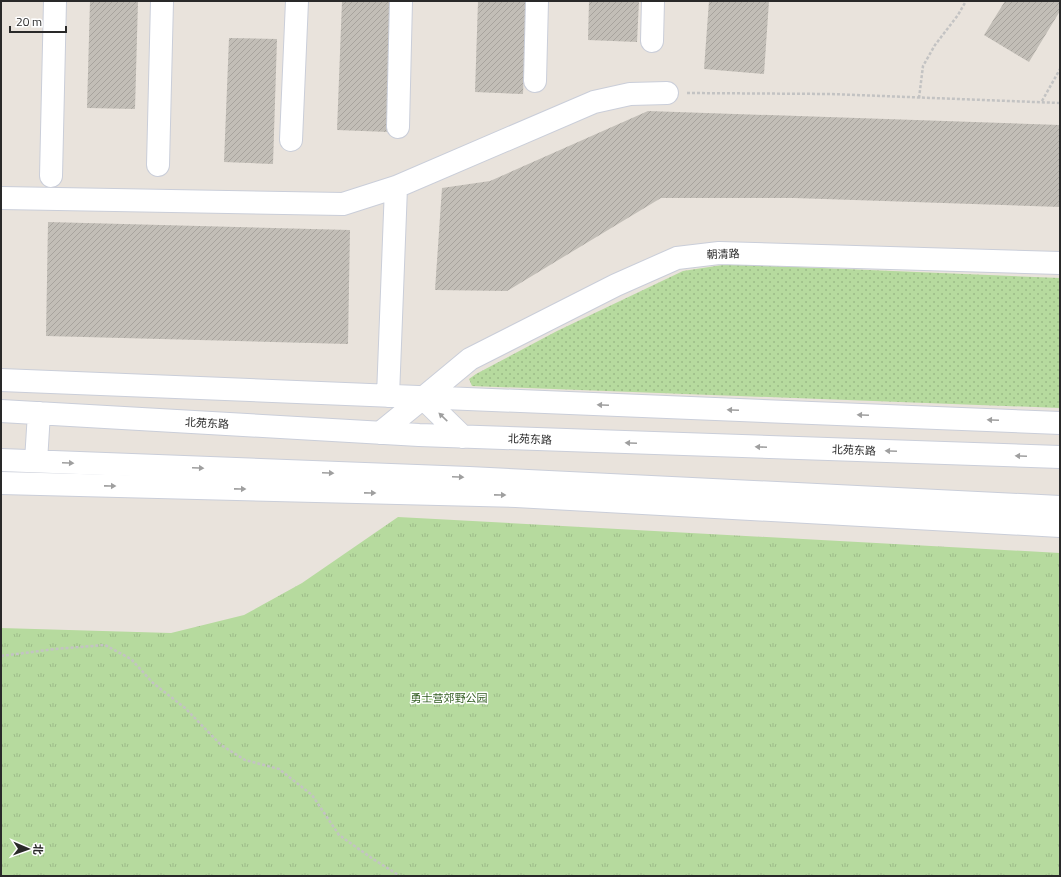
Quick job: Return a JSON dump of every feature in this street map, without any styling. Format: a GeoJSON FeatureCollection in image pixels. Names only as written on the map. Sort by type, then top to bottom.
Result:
{"type":"FeatureCollection","features":[{"type":"Feature","properties":{"kind":"street"},"geometry":{"type":"LineString","coordinates":[[51,176],[55,1]]}},
{"type":"Feature","properties":{"kind":"street"},"geometry":{"type":"LineString","coordinates":[[158,165],[162,1]]}},
{"type":"Feature","properties":{"kind":"street"},"geometry":{"type":"LineString","coordinates":[[291,140],[297,1]]}},
{"type":"Feature","properties":{"kind":"street"},"geometry":{"type":"LineString","coordinates":[[398,127],[402,1]]}},
{"type":"Feature","properties":{"kind":"street"},"geometry":{"type":"LineString","coordinates":[[535,81],[537,1]]}},
{"type":"Feature","properties":{"kind":"street"},"geometry":{"type":"LineString","coordinates":[[652,1],[652,40]]}},
{"type":"Feature","properties":{"kind":"street"},"geometry":{"type":"LineString","coordinates":[[1,198],[343,204],[396,187],[594,102],[630,94],[667,93]]}},
{"type":"Feature","properties":{"kind":"street"},"geometry":{"type":"LineString","coordinates":[[388,396],[396,187]]}},
{"type":"Feature","properties":{"kind":"street","name":"朝清路"},"geometry":{"type":"LineString","coordinates":[[380,433],[470,359],[616,285],[678,258],[719,253],[1060,263]]}},
{"type":"Feature","properties":{"kind":"street"},"geometry":{"type":"LineString","coordinates":[[1,380],[1060,423]]}},
{"type":"Feature","properties":{"kind":"street"},"geometry":{"type":"LineString","coordinates":[[423,398],[463,437]]}},
{"type":"Feature","properties":{"kind":"street","name":"北苑东路"},"geometry":{"type":"LineString","coordinates":[[1,410],[463,437],[1060,457]]}},
{"type":"Feature","properties":{"kind":"street"},"geometry":{"type":"LineString","coordinates":[[36,462],[39,413]]}},
{"type":"Feature","properties":{"kind":"street"},"geometry":{"type":"LineString","coordinates":[[1,460],[469,478],[1060,507]]}},
{"type":"Feature","properties":{"kind":"street"},"geometry":{"type":"LineString","coordinates":[[1,483],[516,496],[1060,526]]}},
{"type":"Feature","properties":{"kind":"path"},"geometry":{"type":"LineString","coordinates":[[919,98],[923,66],[935,45],[958,15],[966,1]]}},
{"type":"Feature","properties":{"kind":"path"},"geometry":{"type":"LineString","coordinates":[[1042,101],[1060,69]]}},
{"type":"Feature","properties":{"kind":"path"},"geometry":{"type":"LineString","coordinates":[[667,93],[831,94],[1042,101],[1060,103]]}},
{"type":"Feature","properties":{"kind":"path"},"geometry":{"type":"LineString","coordinates":[[1,656],[55,649],[105,645],[131,659],[153,683],[185,708],[221,745],[245,760],[279,769],[312,795],[339,836],[400,876]]}},
{"type":"Feature","properties":{"kind":"green space"},"geometry":{"type":"Polygon","coordinates":[[[729,264],[1060,278],[1060,408],[472,386],[469,379],[476,374],[557,331],[683,271],[729,264]]]}},
{"type":"Feature","properties":{"kind":"green space","name":"勇士营郊野公园"},"geometry":{"type":"Polygon","coordinates":[[[398,517],[1060,553],[1060,876],[1,876],[1,628],[171,633],[244,615],[302,583],[398,517]]]}},
{"type":"Feature","properties":{"kind":"building"},"geometry":{"type":"Polygon","coordinates":[[[90,1],[138,1],[135,109],[87,108],[90,1]]]}},
{"type":"Feature","properties":{"kind":"building"},"geometry":{"type":"Polygon","coordinates":[[[342,1],[393,1],[388,132],[337,130],[342,1]]]}},
{"type":"Feature","properties":{"kind":"building"},"geometry":{"type":"Polygon","coordinates":[[[478,1],[527,1],[523,94],[475,92],[478,1]]]}},
{"type":"Feature","properties":{"kind":"building"},"geometry":{"type":"Polygon","coordinates":[[[589,1],[639,1],[637,42],[588,40],[589,1]]]}},
{"type":"Feature","properties":{"kind":"building"},"geometry":{"type":"Polygon","coordinates":[[[709,1],[769,1],[764,74],[704,69],[709,1]]]}},
{"type":"Feature","properties":{"kind":"building"},"geometry":{"type":"Polygon","coordinates":[[[1005,1],[1060,1],[1060,11],[1029,62],[984,35],[1005,1]]]}},
{"type":"Feature","properties":{"kind":"building"},"geometry":{"type":"Polygon","coordinates":[[[229,38],[277,39],[273,164],[224,162],[229,38]]]}},
{"type":"Feature","properties":{"kind":"building"},"geometry":{"type":"Polygon","coordinates":[[[648,111],[1060,125],[1060,207],[794,198],[661,198],[507,291],[435,290],[442,188],[490,181],[648,111]]]}},
{"type":"Feature","properties":{"kind":"building"},"geometry":{"type":"Polygon","coordinates":[[[48,222],[350,230],[348,344],[46,336],[48,222]]]}}]}
